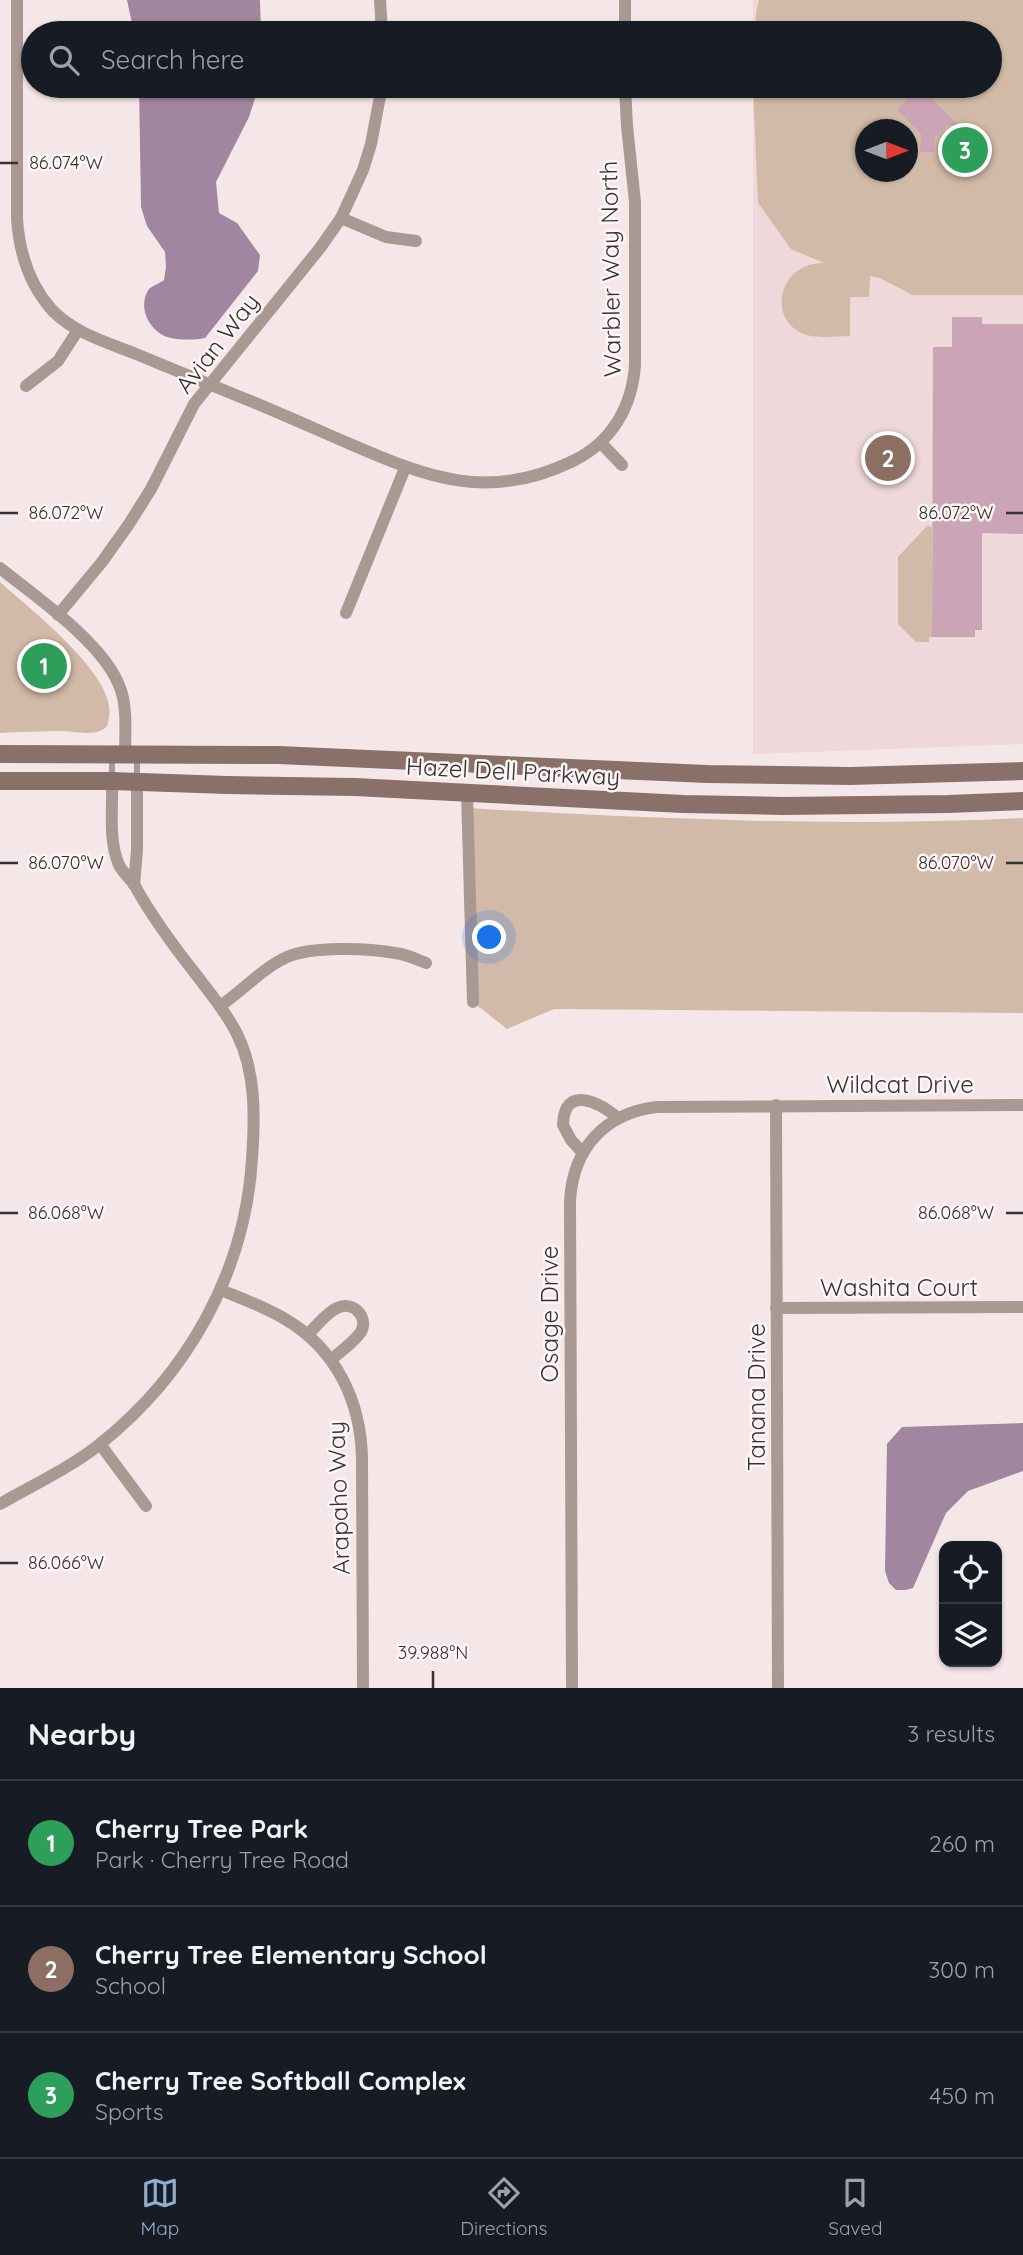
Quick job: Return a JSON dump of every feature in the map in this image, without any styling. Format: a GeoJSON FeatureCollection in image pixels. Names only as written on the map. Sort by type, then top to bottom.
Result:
{"type":"FeatureCollection","features":[{"type":"Feature","properties":{"kind":"main road","name":"Hazel Dell Parkway"},"geometry":{"type":"LineString","coordinates":[[0,754],[347,757],[707,774],[850,776],[1023,771]]}},
{"type":"Feature","properties":{"kind":"main road","name":"Hazel Dell Parkway"},"geometry":{"type":"LineString","coordinates":[[0,781],[331,786],[683,804],[783,806],[1023,801]]}},
{"type":"Feature","properties":{"kind":"street","name":"Warbler Way North"},"geometry":{"type":"LineString","coordinates":[[18,0],[18,244],[26,269],[52,309],[78,330],[405,468],[447,479],[496,483],[563,466],[582,457],[601,443],[620,420],[632,389],[635,365],[635,202],[626,98]]}},
{"type":"Feature","properties":{"kind":"street"},"geometry":{"type":"LineString","coordinates":[[380,0],[381,21]]}},
{"type":"Feature","properties":{"kind":"street"},"geometry":{"type":"LineString","coordinates":[[625,0],[625,21]]}},
{"type":"Feature","properties":{"kind":"street","name":"Avian Way"},"geometry":{"type":"LineString","coordinates":[[58,615],[129,524],[151,489],[194,404],[320,248],[341,218],[372,145],[380,98]]}},
{"type":"Feature","properties":{"kind":"street"},"geometry":{"type":"LineString","coordinates":[[341,218],[386,237],[416,241]]}},
{"type":"Feature","properties":{"kind":"street"},"geometry":{"type":"LineString","coordinates":[[26,386],[58,361],[78,330]]}},
{"type":"Feature","properties":{"kind":"street"},"geometry":{"type":"LineString","coordinates":[[601,443],[622,465]]}},
{"type":"Feature","properties":{"kind":"street"},"geometry":{"type":"LineString","coordinates":[[346,613],[405,468]]}},
{"type":"Feature","properties":{"kind":"street"},"geometry":{"type":"LineString","coordinates":[[0,568],[58,615],[107,664],[120,686],[124,708],[125,754]]}},
{"type":"Feature","properties":{"kind":"street"},"geometry":{"type":"LineString","coordinates":[[0,1504],[100,1444],[129,1420],[174,1369],[221,1290],[237,1244],[247,1199],[253,1149],[253,1109],[252,1083],[244,1050],[220,1006],[157,924],[120,866],[114,843],[112,781]]}},
{"type":"Feature","properties":{"kind":"street"},"geometry":{"type":"LineString","coordinates":[[134,885],[137,863],[137,783]]}},
{"type":"Feature","properties":{"kind":"street"},"geometry":{"type":"LineString","coordinates":[[467,793],[473,1002]]}},
{"type":"Feature","properties":{"kind":"street"},"geometry":{"type":"LineString","coordinates":[[220,1006],[284,958],[302,952],[394,952],[426,963]]}},
{"type":"Feature","properties":{"kind":"street"},"geometry":{"type":"LineString","coordinates":[[583,1153],[571,1140],[563,1125],[567,1108],[575,1102],[587,1099],[603,1106],[618,1118]]}},
{"type":"Feature","properties":{"kind":"street","name":"Wildcat Drive"},"geometry":{"type":"LineString","coordinates":[[776,1105],[1023,1105]]}},
{"type":"Feature","properties":{"kind":"street","name":"Osage Drive"},"geometry":{"type":"LineString","coordinates":[[572,1688],[570,1200],[574,1174],[583,1153],[595,1136],[618,1118],[634,1111],[657,1107],[776,1105]]}},
{"type":"Feature","properties":{"kind":"street","name":"Tanana Drive"},"geometry":{"type":"LineString","coordinates":[[776,1105],[778,1688]]}},
{"type":"Feature","properties":{"kind":"street","name":"Arapaho Way"},"geometry":{"type":"LineString","coordinates":[[221,1290],[284,1318],[308,1334],[332,1359],[355,1406],[362,1444],[363,1688]]}},
{"type":"Feature","properties":{"kind":"street"},"geometry":{"type":"LineString","coordinates":[[308,1334],[337,1308],[352,1307],[361,1314],[363,1324],[359,1334],[332,1359]]}},
{"type":"Feature","properties":{"kind":"street","name":"Washita Court"},"geometry":{"type":"LineString","coordinates":[[776,1308],[1023,1307]]}},
{"type":"Feature","properties":{"kind":"street"},"geometry":{"type":"LineString","coordinates":[[100,1444],[146,1506]]}},
{"type":"Feature","properties":{"kind":"lane"},"geometry":{"type":"LineString","coordinates":[[112,781],[125,754]]}},
{"type":"Feature","properties":{"kind":"lane"},"geometry":{"type":"LineString","coordinates":[[125,754],[137,783]]}},
{"type":"Feature","properties":{"kind":"shaded area"},"geometry":{"type":"Polygon","coordinates":[[[127,0],[260,0],[261,21],[131,21],[127,0]]]}},
{"type":"Feature","properties":{"kind":"shaded area"},"geometry":{"type":"Polygon","coordinates":[[[753,0],[1023,0],[1023,744],[753,754],[753,98],[1002,98],[1002,21],[753,21],[753,0]]]}},
{"type":"Feature","properties":{"kind":"shaded area"},"geometry":{"type":"Polygon","coordinates":[[[759,0],[1023,0],[1023,295],[912,295],[880,278],[870,276],[869,297],[850,297],[850,336],[811,336],[796,330],[787,320],[782,308],[782,295],[787,283],[795,273],[808,265],[824,263],[791,249],[758,203],[754,98],[1002,98],[1002,21],[756,21],[759,0]]]}},
{"type":"Feature","properties":{"kind":"shaded area"},"geometry":{"type":"Polygon","coordinates":[[[139,98],[255,98],[249,117],[216,182],[219,213],[237,223],[260,255],[258,271],[205,338],[164,336],[148,319],[145,296],[149,289],[164,280],[166,267],[165,252],[147,226],[141,207],[139,98]]]}},
{"type":"Feature","properties":{"kind":"shaded area"},"geometry":{"type":"Polygon","coordinates":[[[927,526],[932,527],[932,637],[929,637],[929,642],[916,642],[898,624],[898,557],[927,526]]]}},
{"type":"Feature","properties":{"kind":"shaded area"},"geometry":{"type":"Polygon","coordinates":[[[0,582],[51,627],[88,666],[102,686],[109,705],[105,728],[87,733],[0,733],[0,582]]]}},
{"type":"Feature","properties":{"kind":"shaded area"},"geometry":{"type":"Polygon","coordinates":[[[468,808],[815,822],[1023,818],[1023,1013],[554,1009],[507,1029],[473,1002],[468,808]]]}},
{"type":"Feature","properties":{"kind":"shaded area"},"geometry":{"type":"Polygon","coordinates":[[[1023,1423],[1023,1471],[968,1491],[946,1513],[913,1588],[896,1590],[889,1583],[885,1571],[887,1444],[902,1427],[1023,1423]]]}},
{"type":"Feature","properties":{"kind":"building"},"geometry":{"type":"Polygon","coordinates":[[[909,98],[931,98],[958,125],[947,125],[934,138],[934,152],[920,152],[918,119],[906,119],[897,110],[909,98]]]}},
{"type":"Feature","properties":{"kind":"building"},"geometry":{"type":"Polygon","coordinates":[[[952,317],[982,317],[982,324],[1023,324],[1023,534],[982,533],[982,630],[975,630],[975,637],[932,637],[933,347],[952,347],[952,317]]]}},
{"type":"Feature","properties":{"kind":"place","name":"Cherry Tree Softball Complex"},"geometry":{"type":"Point","coordinates":[965,150]}},
{"type":"Feature","properties":{"kind":"place","name":"Cherry Tree Elementary School"},"geometry":{"type":"Point","coordinates":[888,458]}},
{"type":"Feature","properties":{"kind":"place","name":"Cherry Tree Park"},"geometry":{"type":"Point","coordinates":[44,666]}}]}
